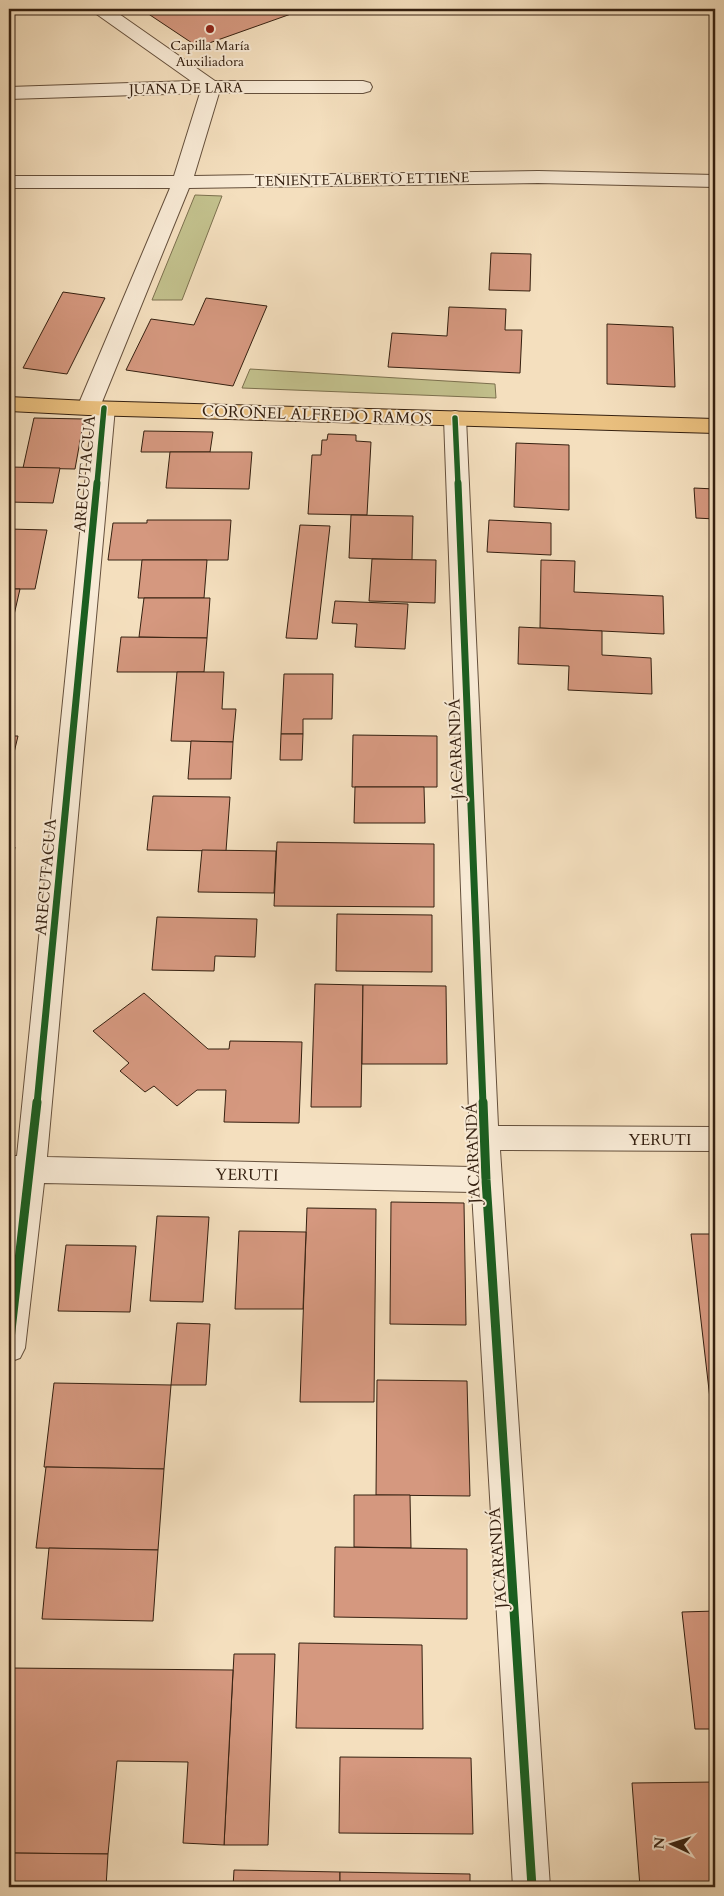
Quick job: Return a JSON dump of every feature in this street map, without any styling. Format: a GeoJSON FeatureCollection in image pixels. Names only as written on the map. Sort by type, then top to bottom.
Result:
{"type":"FeatureCollection","features":[{"type":"Feature","properties":{"kind":"main road","name":"CORONEL ALFREDO RAMOS"},"geometry":{"type":"LineString","coordinates":[[9,404],[715,426]]}},
{"type":"Feature","properties":{"kind":"street"},"geometry":{"type":"LineString","coordinates":[[101,9],[211,87]]}},
{"type":"Feature","properties":{"kind":"street","name":"JUANA DE LARA"},"geometry":{"type":"LineString","coordinates":[[9,93],[211,87],[363,87]]}},
{"type":"Feature","properties":{"kind":"street","name":"ARECUTACUA"},"geometry":{"type":"LineString","coordinates":[[9,1348],[20,1169],[96,408],[182,182],[211,87]]}},
{"type":"Feature","properties":{"kind":"street","name":"TENIENTE ALBERTO ETTIENE"},"geometry":{"type":"LineString","coordinates":[[9,182],[182,182],[538,177],[715,181]]}},
{"type":"Feature","properties":{"kind":"street","name":"JACARANDÁ"},"geometry":{"type":"LineString","coordinates":[[455,418],[486,1180],[532,1887]]}},
{"type":"Feature","properties":{"kind":"street","name":"YERUTI"},"geometry":{"type":"LineString","coordinates":[[485,1138],[715,1139]]}},
{"type":"Feature","properties":{"kind":"street","name":"YERUTI"},"geometry":{"type":"LineString","coordinates":[[20,1169],[486,1180]]}},
{"type":"Feature","properties":{"kind":"shaded area"},"geometry":{"type":"Polygon","coordinates":[[[195,195],[222,196],[182,300],[152,300],[195,195]]]}},
{"type":"Feature","properties":{"kind":"shaded area"},"geometry":{"type":"Polygon","coordinates":[[[250,369],[495,384],[496,398],[242,388],[250,369]]]}},
{"type":"Feature","properties":{"kind":"building","name":"Capilla María Auxiliadora"},"geometry":{"type":"Polygon","coordinates":[[[150,9],[305,9],[198,47],[144,11],[150,9]]]}},
{"type":"Feature","properties":{"kind":"building"},"geometry":{"type":"Polygon","coordinates":[[[491,253],[531,254],[530,291],[489,290],[491,253]]]}},
{"type":"Feature","properties":{"kind":"building"},"geometry":{"type":"Polygon","coordinates":[[[63,292],[105,298],[67,374],[23,368],[63,292]]]}},
{"type":"Feature","properties":{"kind":"building"},"geometry":{"type":"Polygon","coordinates":[[[206,298],[267,306],[233,386],[126,370],[151,319],[194,325],[206,298]]]}},
{"type":"Feature","properties":{"kind":"building"},"geometry":{"type":"Polygon","coordinates":[[[449,307],[506,309],[505,330],[522,330],[520,373],[388,367],[392,333],[447,336],[449,307]]]}},
{"type":"Feature","properties":{"kind":"building"},"geometry":{"type":"Polygon","coordinates":[[[607,324],[673,327],[675,387],[607,384],[607,324]]]}},
{"type":"Feature","properties":{"kind":"building"},"geometry":{"type":"Polygon","coordinates":[[[34,418],[84,419],[75,469],[23,468],[34,418]]]}},
{"type":"Feature","properties":{"kind":"building"},"geometry":{"type":"Polygon","coordinates":[[[144,431],[213,432],[210,452],[141,452],[144,431]]]}},
{"type":"Feature","properties":{"kind":"building"},"geometry":{"type":"Polygon","coordinates":[[[328,434],[356,435],[356,441],[371,442],[367,515],[308,514],[312,455],[321,455],[322,440],[327,440],[328,434]]]}},
{"type":"Feature","properties":{"kind":"building"},"geometry":{"type":"Polygon","coordinates":[[[516,443],[569,445],[569,510],[514,507],[516,443]]]}},
{"type":"Feature","properties":{"kind":"building"},"geometry":{"type":"Polygon","coordinates":[[[170,452],[252,452],[249,489],[166,488],[170,452]]]}},
{"type":"Feature","properties":{"kind":"building"},"geometry":{"type":"Polygon","coordinates":[[[9,467],[60,468],[53,503],[9,502],[9,467]]]}},
{"type":"Feature","properties":{"kind":"building"},"geometry":{"type":"Polygon","coordinates":[[[694,488],[715,489],[715,519],[696,518],[694,488]]]}},
{"type":"Feature","properties":{"kind":"building"},"geometry":{"type":"Polygon","coordinates":[[[351,515],[413,516],[412,560],[349,558],[351,515]]]}},
{"type":"Feature","properties":{"kind":"building"},"geometry":{"type":"Polygon","coordinates":[[[147,520],[231,520],[228,560],[108,560],[113,523],[147,523],[147,520]]]}},
{"type":"Feature","properties":{"kind":"building"},"geometry":{"type":"Polygon","coordinates":[[[489,520],[551,523],[551,555],[487,552],[489,520]]]}},
{"type":"Feature","properties":{"kind":"building"},"geometry":{"type":"Polygon","coordinates":[[[300,525],[330,526],[317,639],[286,638],[300,525]]]}},
{"type":"Feature","properties":{"kind":"building"},"geometry":{"type":"Polygon","coordinates":[[[9,529],[47,530],[35,589],[9,589],[9,529]]]}},
{"type":"Feature","properties":{"kind":"building"},"geometry":{"type":"Polygon","coordinates":[[[372,559],[436,560],[435,603],[369,601],[372,559]]]}},
{"type":"Feature","properties":{"kind":"building"},"geometry":{"type":"Polygon","coordinates":[[[142,560],[207,560],[204,598],[138,598],[142,560]]]}},
{"type":"Feature","properties":{"kind":"building"},"geometry":{"type":"Polygon","coordinates":[[[541,560],[575,561],[574,592],[663,596],[664,634],[540,628],[541,560]]]}},
{"type":"Feature","properties":{"kind":"building"},"geometry":{"type":"Polygon","coordinates":[[[9,589],[20,589],[14,615],[9,615],[9,589]]]}},
{"type":"Feature","properties":{"kind":"building"},"geometry":{"type":"Polygon","coordinates":[[[144,598],[210,598],[207,638],[139,637],[144,598]]]}},
{"type":"Feature","properties":{"kind":"building"},"geometry":{"type":"Polygon","coordinates":[[[335,601],[408,604],[405,649],[355,647],[357,624],[332,623],[335,601]]]}},
{"type":"Feature","properties":{"kind":"building"},"geometry":{"type":"Polygon","coordinates":[[[519,627],[602,631],[602,655],[651,658],[652,694],[568,690],[569,666],[518,664],[519,627]]]}},
{"type":"Feature","properties":{"kind":"building"},"geometry":{"type":"Polygon","coordinates":[[[121,637],[207,638],[204,672],[117,672],[121,637]]]}},
{"type":"Feature","properties":{"kind":"building"},"geometry":{"type":"Polygon","coordinates":[[[177,672],[224,672],[222,709],[236,709],[233,742],[171,741],[177,672]]]}},
{"type":"Feature","properties":{"kind":"building"},"geometry":{"type":"Polygon","coordinates":[[[284,674],[333,674],[332,719],[303,719],[303,734],[281,734],[284,674]]]}},
{"type":"Feature","properties":{"kind":"building"},"geometry":{"type":"Polygon","coordinates":[[[9,700],[14,701],[9,728],[9,700]]]}},
{"type":"Feature","properties":{"kind":"building"},"geometry":{"type":"Polygon","coordinates":[[[281,734],[303,734],[302,760],[280,760],[281,734]]]}},
{"type":"Feature","properties":{"kind":"building"},"geometry":{"type":"Polygon","coordinates":[[[353,735],[437,736],[437,787],[352,787],[353,735]]]}},
{"type":"Feature","properties":{"kind":"building"},"geometry":{"type":"Polygon","coordinates":[[[9,736],[18,736],[13,757],[9,757],[9,736]]]}},
{"type":"Feature","properties":{"kind":"building"},"geometry":{"type":"Polygon","coordinates":[[[191,741],[233,742],[231,779],[188,779],[191,741]]]}},
{"type":"Feature","properties":{"kind":"building"},"geometry":{"type":"Polygon","coordinates":[[[355,787],[424,787],[425,823],[354,823],[355,787]]]}},
{"type":"Feature","properties":{"kind":"building"},"geometry":{"type":"Polygon","coordinates":[[[153,796],[230,797],[226,851],[147,850],[153,796]]]}},
{"type":"Feature","properties":{"kind":"building"},"geometry":{"type":"Polygon","coordinates":[[[277,842],[434,844],[434,907],[274,906],[277,842]]]}},
{"type":"Feature","properties":{"kind":"building"},"geometry":{"type":"Polygon","coordinates":[[[9,847],[15,847],[9,881],[9,847]]]}},
{"type":"Feature","properties":{"kind":"building"},"geometry":{"type":"Polygon","coordinates":[[[202,850],[276,851],[274,893],[198,892],[202,850]]]}},
{"type":"Feature","properties":{"kind":"building"},"geometry":{"type":"Polygon","coordinates":[[[337,914],[432,915],[432,972],[336,971],[337,914]]]}},
{"type":"Feature","properties":{"kind":"building"},"geometry":{"type":"Polygon","coordinates":[[[157,917],[257,919],[255,957],[215,956],[214,971],[152,970],[157,917]]]}},
{"type":"Feature","properties":{"kind":"building"},"geometry":{"type":"Polygon","coordinates":[[[315,984],[363,985],[361,1107],[311,1107],[315,984]]]}},
{"type":"Feature","properties":{"kind":"building"},"geometry":{"type":"Polygon","coordinates":[[[363,985],[446,986],[447,1064],[362,1064],[363,985]]]}},
{"type":"Feature","properties":{"kind":"building"},"geometry":{"type":"Polygon","coordinates":[[[144,993],[208,1049],[229,1049],[230,1041],[302,1042],[299,1123],[224,1122],[226,1090],[197,1090],[177,1106],[154,1086],[145,1092],[120,1071],[129,1063],[93,1031],[144,993]]]}},
{"type":"Feature","properties":{"kind":"building"},"geometry":{"type":"Polygon","coordinates":[[[391,1202],[464,1203],[466,1325],[390,1324],[391,1202]]]}},
{"type":"Feature","properties":{"kind":"building"},"geometry":{"type":"Polygon","coordinates":[[[307,1208],[376,1209],[374,1402],[300,1402],[307,1208]]]}},
{"type":"Feature","properties":{"kind":"building"},"geometry":{"type":"Polygon","coordinates":[[[157,1216],[209,1217],[203,1302],[150,1301],[157,1216]]]}},
{"type":"Feature","properties":{"kind":"building"},"geometry":{"type":"Polygon","coordinates":[[[239,1231],[306,1232],[303,1309],[235,1309],[239,1231]]]}},
{"type":"Feature","properties":{"kind":"building"},"geometry":{"type":"Polygon","coordinates":[[[691,1234],[715,1234],[715,1442],[691,1234]]]}},
{"type":"Feature","properties":{"kind":"building"},"geometry":{"type":"Polygon","coordinates":[[[66,1245],[136,1246],[130,1312],[58,1311],[66,1245]]]}},
{"type":"Feature","properties":{"kind":"building"},"geometry":{"type":"Polygon","coordinates":[[[177,1323],[210,1324],[206,1385],[171,1385],[177,1323]]]}},
{"type":"Feature","properties":{"kind":"building"},"geometry":{"type":"Polygon","coordinates":[[[377,1380],[467,1381],[470,1496],[376,1495],[377,1380]]]}},
{"type":"Feature","properties":{"kind":"building"},"geometry":{"type":"Polygon","coordinates":[[[54,1383],[171,1385],[164,1469],[44,1467],[54,1383]]]}},
{"type":"Feature","properties":{"kind":"building"},"geometry":{"type":"Polygon","coordinates":[[[46,1467],[164,1469],[158,1550],[36,1548],[46,1467]]]}},
{"type":"Feature","properties":{"kind":"building"},"geometry":{"type":"Polygon","coordinates":[[[354,1495],[410,1495],[411,1548],[354,1547],[354,1495]]]}},
{"type":"Feature","properties":{"kind":"building"},"geometry":{"type":"Polygon","coordinates":[[[335,1547],[467,1549],[467,1619],[334,1617],[335,1547]]]}},
{"type":"Feature","properties":{"kind":"building"},"geometry":{"type":"Polygon","coordinates":[[[49,1548],[158,1550],[153,1621],[42,1619],[49,1548]]]}},
{"type":"Feature","properties":{"kind":"building"},"geometry":{"type":"Polygon","coordinates":[[[715,1611],[715,1729],[695,1729],[682,1612],[715,1611]]]}},
{"type":"Feature","properties":{"kind":"building"},"geometry":{"type":"Polygon","coordinates":[[[299,1643],[422,1645],[423,1729],[296,1728],[299,1643]]]}},
{"type":"Feature","properties":{"kind":"building"},"geometry":{"type":"Polygon","coordinates":[[[234,1654],[275,1654],[268,1845],[224,1845],[234,1654]]]}},
{"type":"Feature","properties":{"kind":"building"},"geometry":{"type":"Polygon","coordinates":[[[9,1668],[233,1670],[224,1845],[183,1843],[188,1762],[117,1761],[108,1854],[9,1853],[9,1668]]]}},
{"type":"Feature","properties":{"kind":"building"},"geometry":{"type":"Polygon","coordinates":[[[340,1757],[471,1758],[473,1834],[339,1833],[340,1757]]]}},
{"type":"Feature","properties":{"kind":"building"},"geometry":{"type":"Polygon","coordinates":[[[715,1782],[715,1887],[640,1887],[632,1783],[715,1782]]]}},
{"type":"Feature","properties":{"kind":"building"},"geometry":{"type":"Polygon","coordinates":[[[9,1853],[108,1854],[106,1887],[9,1887],[9,1853]]]}},
{"type":"Feature","properties":{"kind":"building"},"geometry":{"type":"Polygon","coordinates":[[[234,1870],[340,1872],[340,1887],[233,1887],[234,1870]]]}},
{"type":"Feature","properties":{"kind":"building"},"geometry":{"type":"Polygon","coordinates":[[[340,1872],[470,1874],[470,1887],[340,1887],[340,1872]]]}},
{"type":"Feature","properties":{"kind":"cycle path"},"geometry":{"type":"LineString","coordinates":[[9,1348],[31,1169],[104,408]]}},
{"type":"Feature","properties":{"kind":"cycle path"},"geometry":{"type":"LineString","coordinates":[[455,418],[486,1180],[532,1887]]}},
{"type":"Feature","properties":{"kind":"place","name":"Capilla María Auxiliadora"},"geometry":{"type":"Point","coordinates":[210,29]}}]}
